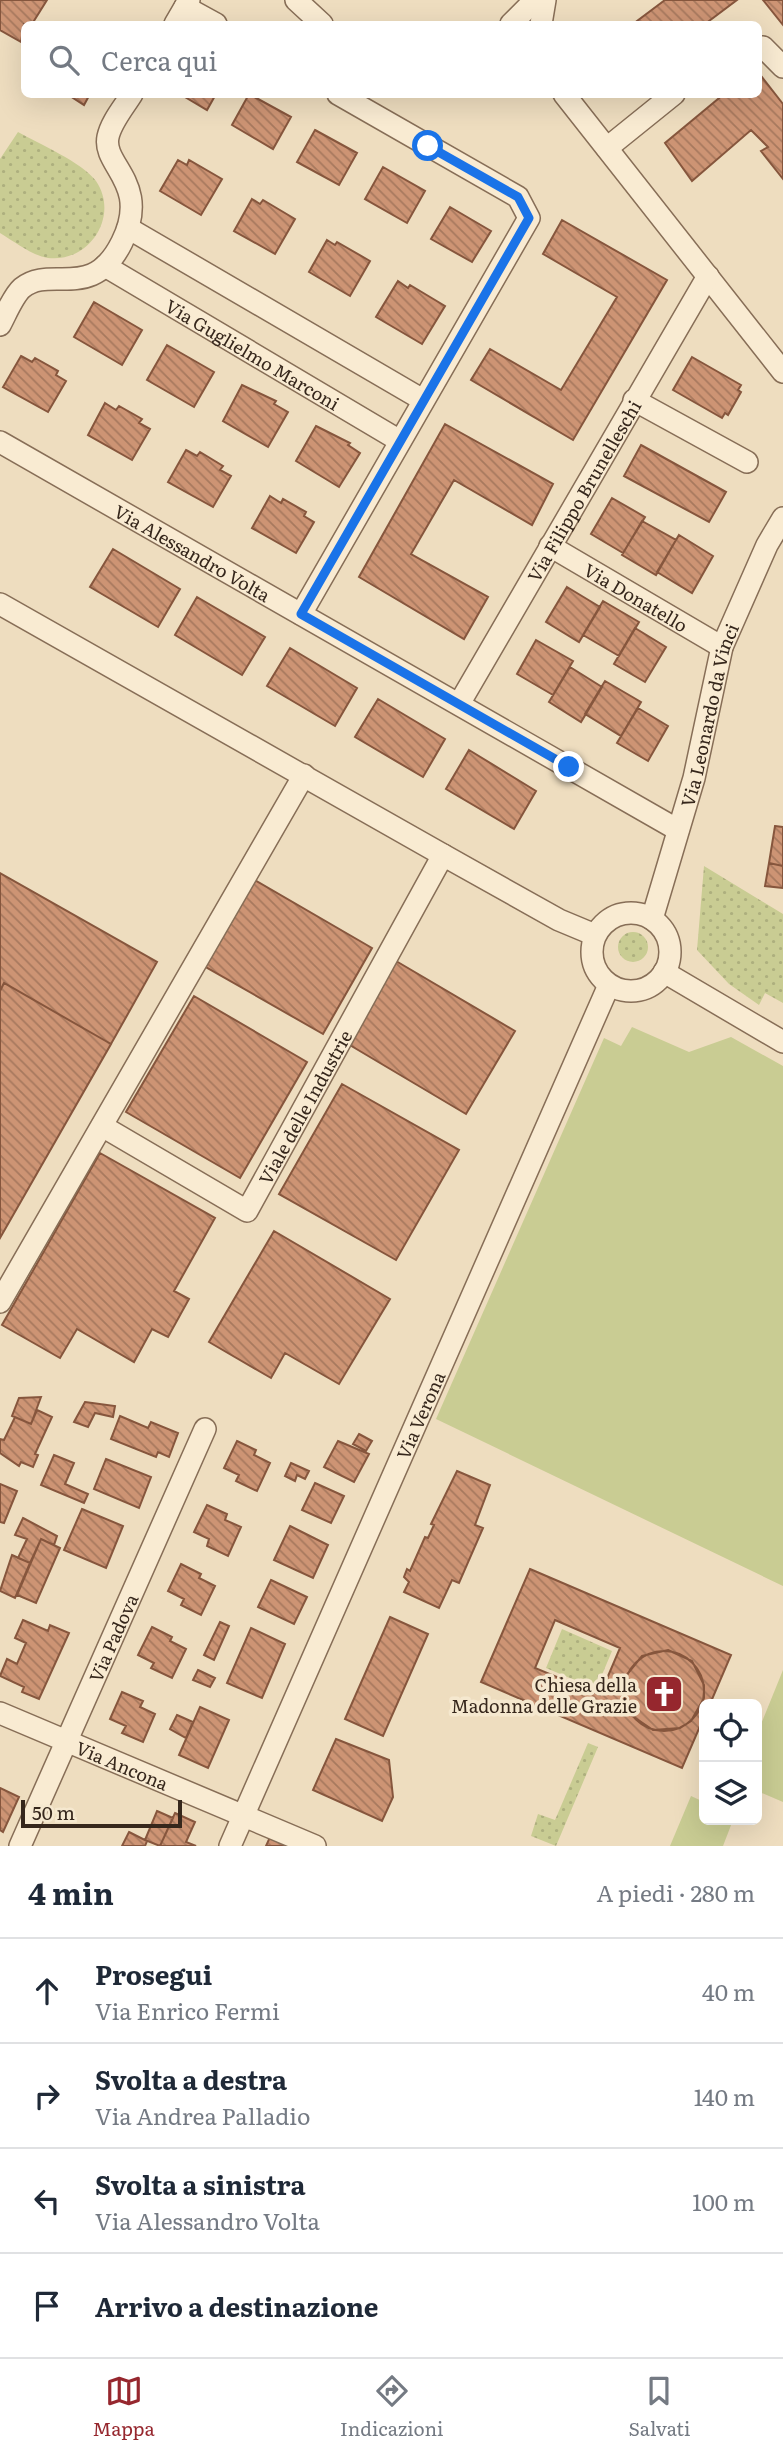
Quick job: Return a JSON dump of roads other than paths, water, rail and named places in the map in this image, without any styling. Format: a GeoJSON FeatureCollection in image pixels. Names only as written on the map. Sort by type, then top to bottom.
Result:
{"type":"FeatureCollection","features":[{"type":"Feature","properties":{"kind":"street"},"geometry":{"type":"LineString","coordinates":[[296,0],[319,21]]}},
{"type":"Feature","properties":{"kind":"street"},"geometry":{"type":"LineString","coordinates":[[514,21],[535,0]]}},
{"type":"Feature","properties":{"kind":"street"},"geometry":{"type":"LineString","coordinates":[[542,21],[545,0]]}},
{"type":"Feature","properties":{"kind":"street"},"geometry":{"type":"LineString","coordinates":[[183,11],[208,21]]}},
{"type":"Feature","properties":{"kind":"street"},"geometry":{"type":"LineString","coordinates":[[762,47],[783,67]]}},
{"type":"Feature","properties":{"kind":"street"},"geometry":{"type":"LineString","coordinates":[[0,325],[20,289],[32,283],[77,281],[105,266],[122,243],[132,205],[131,189],[108,148],[108,137],[130,98]]}},
{"type":"Feature","properties":{"kind":"street"},"geometry":{"type":"LineString","coordinates":[[301,614],[529,218],[518,197],[345,98]]}},
{"type":"Feature","properties":{"kind":"street"},"geometry":{"type":"LineString","coordinates":[[567,98],[783,372]]}},
{"type":"Feature","properties":{"kind":"street"},"geometry":{"type":"LineString","coordinates":[[607,148],[669,98]]}},
{"type":"Feature","properties":{"kind":"street"},"geometry":{"type":"LineString","coordinates":[[128,228],[423,400]]}},
{"type":"Feature","properties":{"kind":"street","name":"Via Guglielmo Marconi"},"geometry":{"type":"LineString","coordinates":[[105,266],[400,441]]}},
{"type":"Feature","properties":{"kind":"street","name":"Via Filippo Brunelleschi"},"geometry":{"type":"LineString","coordinates":[[459,704],[708,276]]}},
{"type":"Feature","properties":{"kind":"street"},"geometry":{"type":"LineString","coordinates":[[634,400],[747,462]]}},
{"type":"Feature","properties":{"kind":"street","name":"Via Alessandro Volta"},"geometry":{"type":"LineString","coordinates":[[0,442],[678,830]]}},
{"type":"Feature","properties":{"kind":"street","name":"Via Leonardo da Vinci"},"geometry":{"type":"LineString","coordinates":[[652,919],[694,778],[722,647],[766,545],[783,517]]}},
{"type":"Feature","properties":{"kind":"street","name":"Via Donatello"},"geometry":{"type":"LineString","coordinates":[[550,546],[722,647]]}},
{"type":"Feature","properties":{"kind":"street"},"geometry":{"type":"LineString","coordinates":[[0,604],[559,920],[595,935]]}},
{"type":"Feature","properties":{"kind":"street"},"geometry":{"type":"LineString","coordinates":[[0,1302],[304,775]]}},
{"type":"Feature","properties":{"kind":"street","name":"Viale delle Industrie"},"geometry":{"type":"LineString","coordinates":[[102,1126],[247,1211],[443,855]]}},
{"type":"Feature","properties":{"kind":"street"},"geometry":{"type":"LineString","coordinates":[[626,913],[652,919],[667,937],[669,961],[664,972],[645,988],[621,990],[609,985],[594,968],[592,957],[595,935],[603,924],[626,913]]}},
{"type":"Feature","properties":{"kind":"street"},"geometry":{"type":"LineString","coordinates":[[664,972],[783,1042]]}},
{"type":"Feature","properties":{"kind":"street","name":"Via Verona"},"geometry":{"type":"LineString","coordinates":[[230,1846],[609,985]]}},
{"type":"Feature","properties":{"kind":"street","name":"Via Padova"},"geometry":{"type":"LineString","coordinates":[[20,1846],[205,1429]]}},
{"type":"Feature","properties":{"kind":"street","name":"Via Ancona"},"geometry":{"type":"LineString","coordinates":[[0,1713],[315,1846]]}},
{"type":"Feature","properties":{"kind":"place","name":"Chiesa della Madonna delle Grazie"},"geometry":{"type":"Point","coordinates":[664,1694]}}]}
